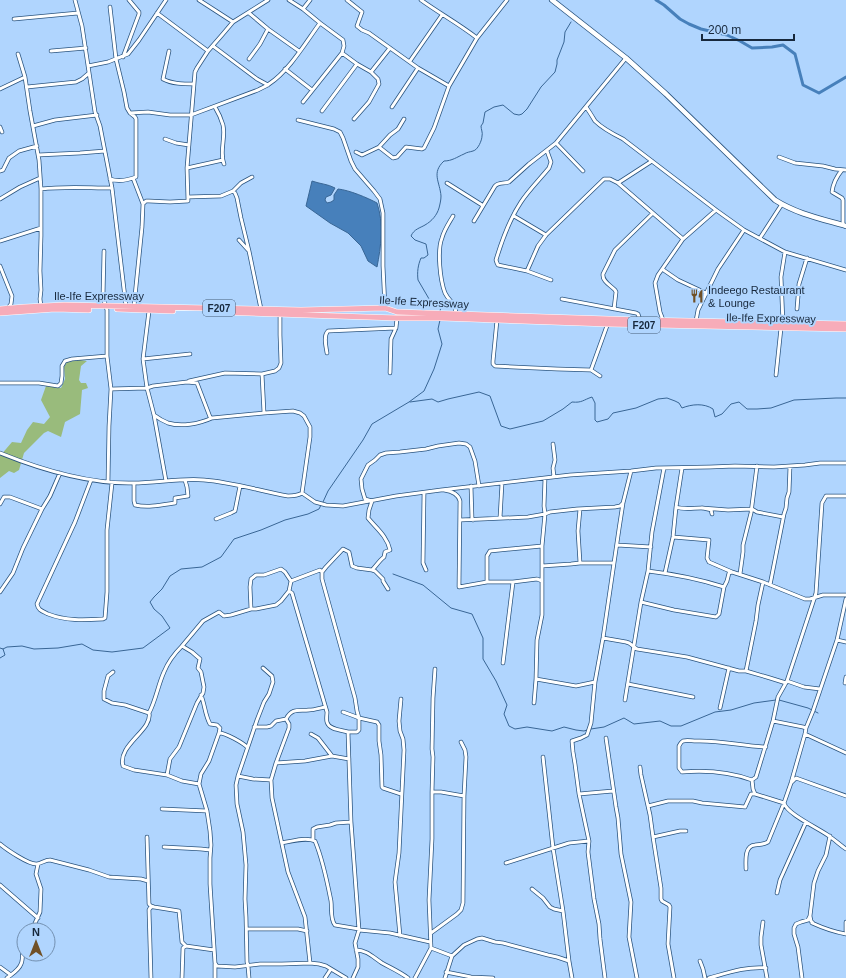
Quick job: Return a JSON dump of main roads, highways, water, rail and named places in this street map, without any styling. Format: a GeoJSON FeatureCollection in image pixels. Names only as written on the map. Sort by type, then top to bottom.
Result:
{"type":"FeatureCollection","features":[{"type":"Feature","properties":{"kind":"main road"},"geometry":{"type":"LineString","coordinates":[[552,0],[626,58],[666,94],[775,200],[800,213],[845,226]]}},
{"type":"Feature","properties":{"kind":"main road","name":"Ile-Ife Expressway"},"geometry":{"type":"LineString","coordinates":[[0,313],[41,306],[64,305],[149,311],[284,313],[385,308],[397,315]]}},
{"type":"Feature","properties":{"kind":"main road","name":"Ile-Ife Expressway"},"geometry":{"type":"LineString","coordinates":[[0,309],[55,310],[134,306],[261,309],[284,313]]}},
{"type":"Feature","properties":{"kind":"main road","name":"Ile-Ife Expressway"},"geometry":{"type":"LineString","coordinates":[[301,312],[440,316],[497,320],[725,324],[846,329]]}},
{"type":"Feature","properties":{"kind":"main road","name":"Ile-Ife Expressway"},"geometry":{"type":"LineString","coordinates":[[440,316],[456,314],[608,321],[696,321],[725,324]]}},
{"type":"Feature","properties":{"kind":"main road","name":"Ile-Ife Expressway"},"geometry":{"type":"LineString","coordinates":[[782,326],[846,324]]}},
{"type":"Feature","properties":{"kind":"water"},"geometry":{"type":"Polygon","coordinates":[[[312,181],[335,188],[331,195],[326,197],[325,200],[327,203],[334,200],[334,195],[338,189],[358,194],[377,203],[381,219],[381,243],[377,267],[368,261],[361,246],[348,233],[330,223],[306,206],[312,181]]]}},
{"type":"Feature","properties":{"kind":"waterway"},"geometry":{"type":"LineString","coordinates":[[656,0],[680,19],[689,24],[701,29],[727,35],[752,48],[783,45],[795,54],[803,85],[819,93],[846,77]]}},
{"type":"Feature","properties":{"kind":"waterway"},"geometry":{"type":"LineString","coordinates":[[440,311],[441,307],[432,304],[418,280],[419,263],[421,258],[428,255],[426,244],[415,240],[411,236],[415,230],[432,220],[438,211],[441,196],[437,174],[440,165],[444,161],[452,160],[477,149],[482,138],[481,126],[485,112],[494,107],[503,105],[514,114],[519,115],[527,109],[541,87],[555,72],[557,60],[564,42],[565,32],[571,22]]}},
{"type":"Feature","properties":{"kind":"waterway"},"geometry":{"type":"LineString","coordinates":[[323,502],[328,491],[363,440],[372,424],[409,402],[424,391],[434,369],[442,344],[438,329],[440,320]]}},
{"type":"Feature","properties":{"kind":"waterway"},"geometry":{"type":"LineString","coordinates":[[410,402],[432,399],[438,402],[479,392],[490,396],[501,426],[510,429],[543,421],[572,402],[580,402],[592,397],[595,403],[595,420],[597,422],[608,419],[613,413],[636,408],[658,399],[667,398],[679,403],[682,408],[698,405],[709,407],[713,409],[715,417],[722,414],[731,404],[739,402],[747,409],[757,409],[771,408],[794,400],[846,398]]}},
{"type":"Feature","properties":{"kind":"waterway"},"geometry":{"type":"LineString","coordinates":[[0,648],[3,649],[7,647],[22,646],[34,649],[58,648],[82,644],[93,650],[112,652],[143,648],[170,628],[150,602],[162,589],[170,576],[181,569],[202,567],[221,557],[234,539],[285,520],[308,514],[319,509],[321,505]]}},
{"type":"Feature","properties":{"kind":"waterway"},"geometry":{"type":"LineString","coordinates":[[393,574],[423,585],[451,608],[472,614],[483,638],[483,659],[496,681],[507,705],[504,714],[509,726],[515,729],[527,727],[552,731],[564,727],[576,730],[587,730]]}},
{"type":"Feature","properties":{"kind":"waterway"},"geometry":{"type":"LineString","coordinates":[[0,658],[5,655],[3,649]]}},
{"type":"Feature","properties":{"kind":"waterway"},"geometry":{"type":"LineString","coordinates":[[591,729],[604,727],[624,718],[634,724],[660,721],[671,726],[681,726],[715,712],[731,710],[754,703],[776,700]]}},
{"type":"Feature","properties":{"kind":"waterway"},"geometry":{"type":"LineString","coordinates":[[779,700],[808,708],[818,713]]}},
{"type":"Feature","properties":{"kind":"place","name":"Indeego Restaurant & Lounge"},"geometry":{"type":"Point","coordinates":[697,296]}}]}
